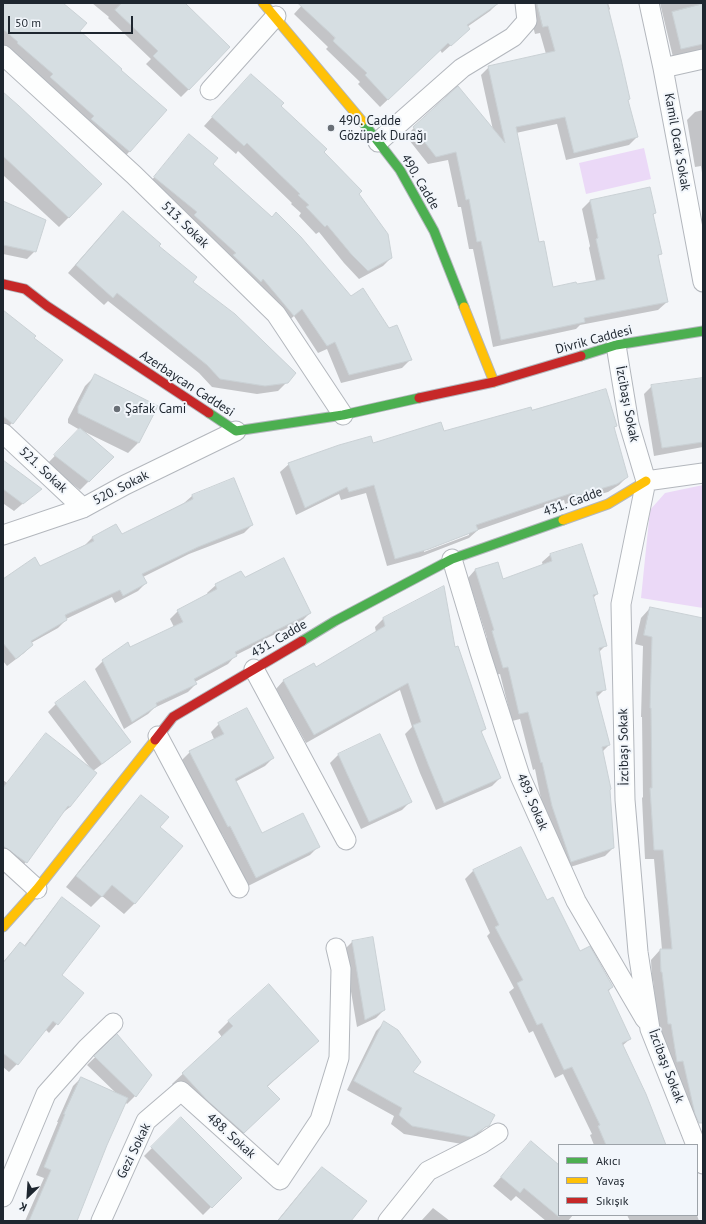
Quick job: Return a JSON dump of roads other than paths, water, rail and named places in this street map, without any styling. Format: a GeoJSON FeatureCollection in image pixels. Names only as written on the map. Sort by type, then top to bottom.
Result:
{"type":"FeatureCollection","features":[{"type":"Feature","properties":{"kind":"street"},"geometry":{"type":"LineString","coordinates":[[378,142],[462,68],[513,37],[527,21],[525,3]]}},
{"type":"Feature","properties":{"kind":"street","name":"Kamil Ocak Sokak"},"geometry":{"type":"LineString","coordinates":[[649,3],[663,68],[703,282]]}},
{"type":"Feature","properties":{"kind":"street"},"geometry":{"type":"LineString","coordinates":[[210,90],[270,10]]}},
{"type":"Feature","properties":{"kind":"street","name":"490. Cadde"},"geometry":{"type":"LineString","coordinates":[[270,10],[400,170],[434,231],[494,382]]}},
{"type":"Feature","properties":{"kind":"street","name":"513. Sokak"},"geometry":{"type":"LineString","coordinates":[[3,55],[134,175],[276,314],[343,415]]}},
{"type":"Feature","properties":{"kind":"street"},"geometry":{"type":"LineString","coordinates":[[663,68],[703,59]]}},
{"type":"Feature","properties":{"kind":"street","name":"Azerbaycan Caddesi"},"geometry":{"type":"LineString","coordinates":[[3,284],[25,289],[47,306],[236,431],[343,415],[494,382]]}},
{"type":"Feature","properties":{"kind":"street","name":"Divrik Caddesi"},"geometry":{"type":"LineString","coordinates":[[494,382],[616,345],[703,331]]}},
{"type":"Feature","properties":{"kind":"street","name":"İzcibaşı Sokak"},"geometry":{"type":"LineString","coordinates":[[616,345],[629,424],[646,482],[621,604],[625,800],[638,952],[650,1028],[696,1122],[697,1144]]}},
{"type":"Feature","properties":{"kind":"street","name":"520. Sokak"},"geometry":{"type":"LineString","coordinates":[[3,535],[83,508],[125,485],[236,431]]}},
{"type":"Feature","properties":{"kind":"street","name":"521. Sokak"},"geometry":{"type":"LineString","coordinates":[[3,433],[83,508]]}},
{"type":"Feature","properties":{"kind":"street"},"geometry":{"type":"LineString","coordinates":[[646,482],[703,473]]}},
{"type":"Feature","properties":{"kind":"street","name":"431. Cadde"},"geometry":{"type":"LineString","coordinates":[[3,927],[37,889],[173,717],[335,621],[452,559],[608,504],[646,482]]}},
{"type":"Feature","properties":{"kind":"street","name":"489. Sokak"},"geometry":{"type":"LineString","coordinates":[[452,559],[520,776],[576,901],[650,1028]]}},
{"type":"Feature","properties":{"kind":"street"},"geometry":{"type":"LineString","coordinates":[[254,669],[346,840]]}},
{"type":"Feature","properties":{"kind":"street"},"geometry":{"type":"LineString","coordinates":[[158,736],[238,888]]}},
{"type":"Feature","properties":{"kind":"street"},"geometry":{"type":"LineString","coordinates":[[3,858],[37,889]]}},
{"type":"Feature","properties":{"kind":"street","name":"488. Sokak"},"geometry":{"type":"LineString","coordinates":[[181,1091],[280,1180],[320,1120],[339,1058],[341,969],[336,948]]}},
{"type":"Feature","properties":{"kind":"street"},"geometry":{"type":"LineString","coordinates":[[3,1197],[46,1094],[87,1048],[113,1023]]}},
{"type":"Feature","properties":{"kind":"street","name":"Gezi Sokak"},"geometry":{"type":"LineString","coordinates":[[101,1221],[146,1121],[181,1091]]}},
{"type":"Feature","properties":{"kind":"street"},"geometry":{"type":"LineString","coordinates":[[388,1221],[428,1171],[481,1144],[498,1133]]}},
{"type":"Feature","properties":{"kind":"street","name":"İzcibaşı Sokak"},"geometry":{"type":"LineString","coordinates":[[698,1149],[703,1164]]}},
{"type":"Feature","properties":{"kind":"place","name":"490. Cadde Gözüpek Durağı"},"geometry":{"type":"Point","coordinates":[331,128]}},
{"type":"Feature","properties":{"kind":"place","name":"Şafak Cami"},"geometry":{"type":"Point","coordinates":[117,409]}}]}
